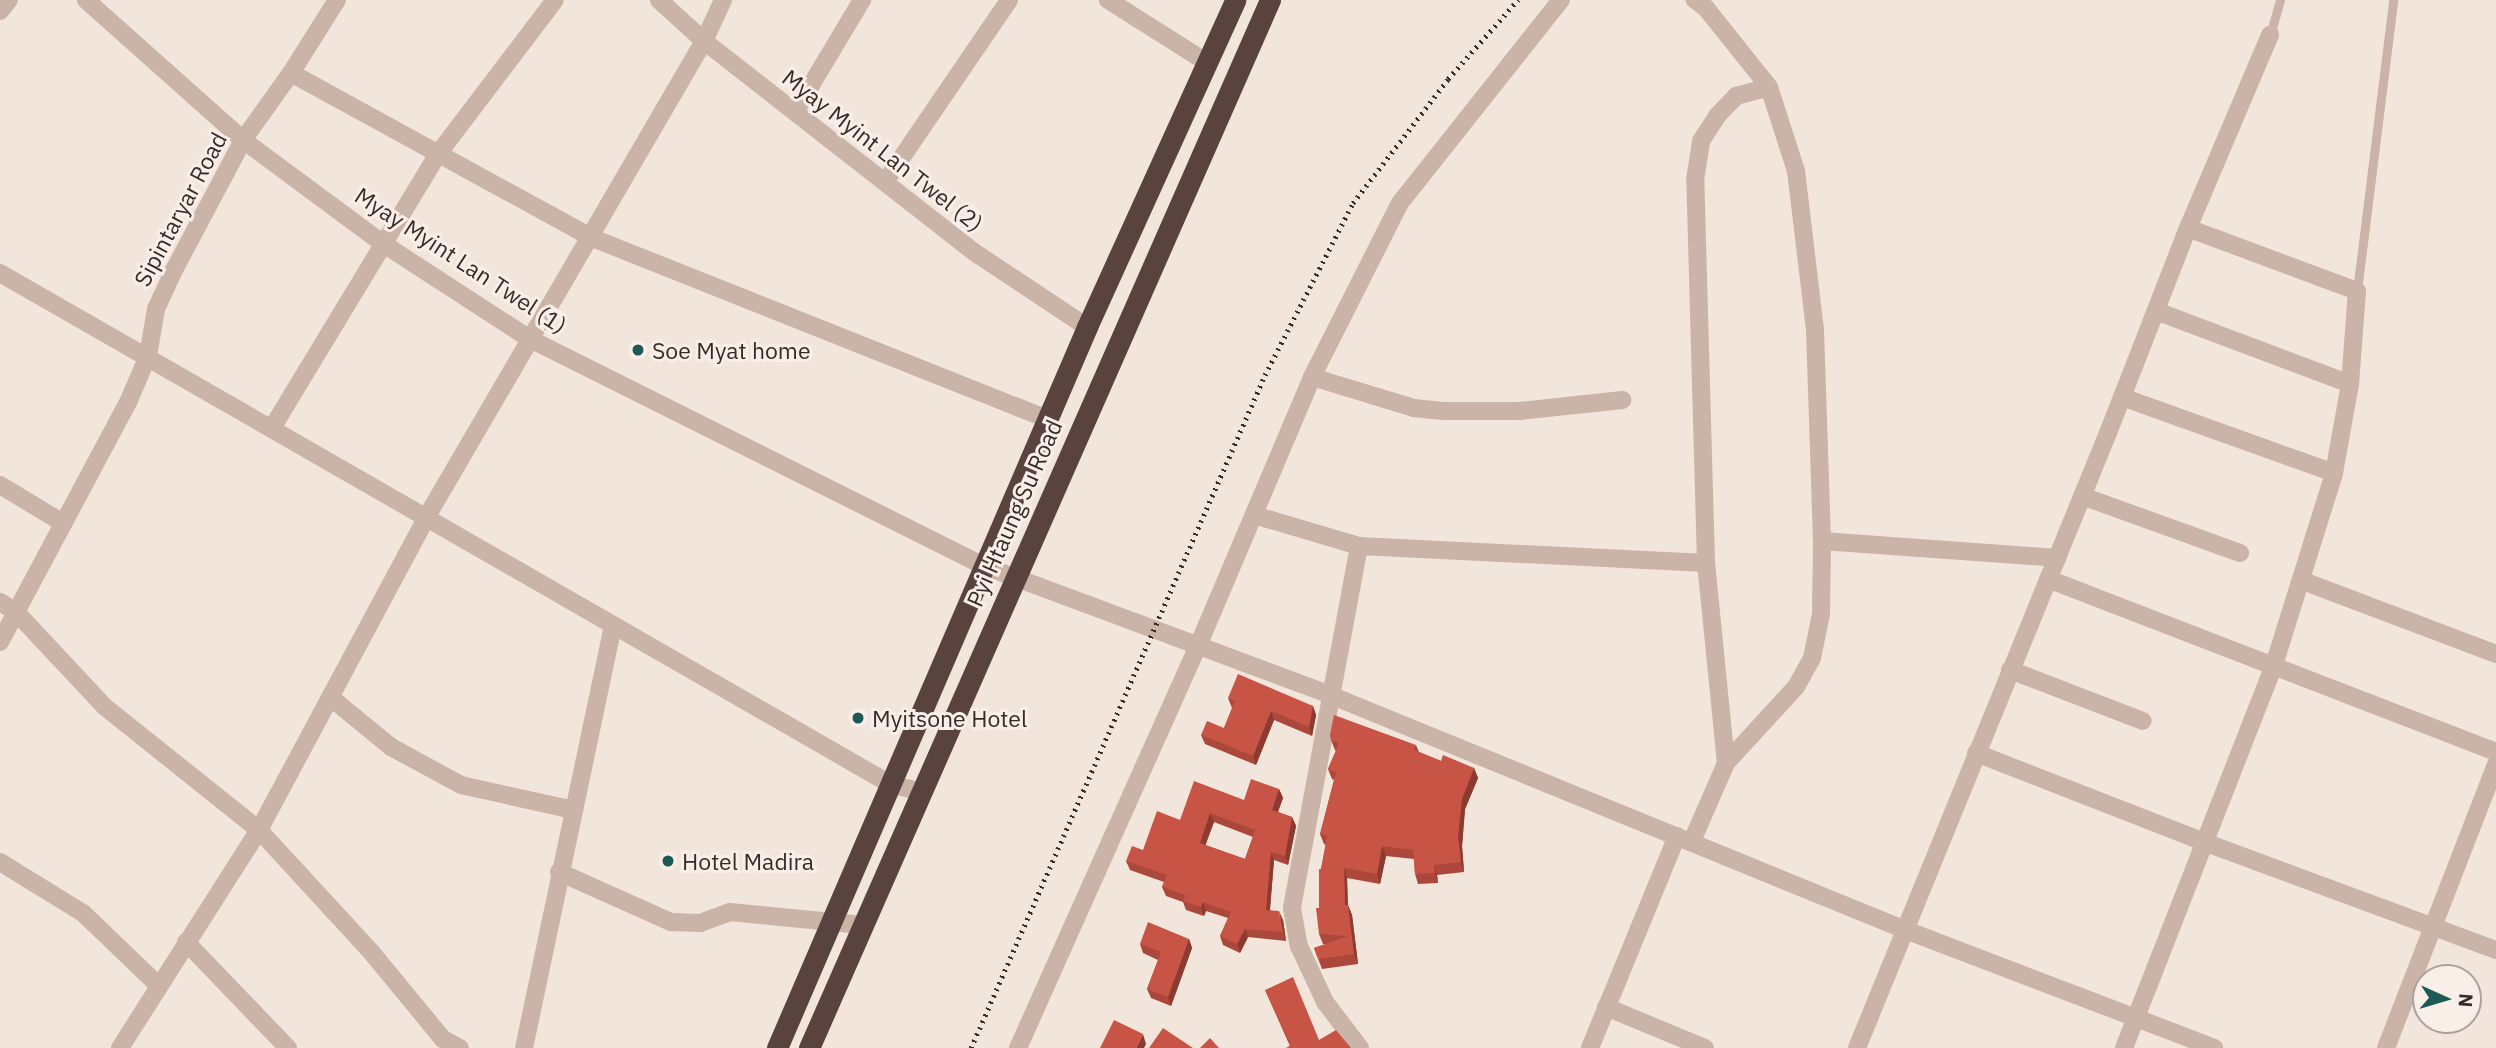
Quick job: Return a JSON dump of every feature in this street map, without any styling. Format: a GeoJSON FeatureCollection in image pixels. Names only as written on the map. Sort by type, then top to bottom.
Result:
{"type":"FeatureCollection","features":[{"type":"Feature","properties":{"kind":"highway","name":"Pyi Htaung Su Road"},"geometry":{"type":"LineString","coordinates":[[782,1047],[829,923],[1047,419],[1235,0]]}},
{"type":"Feature","properties":{"kind":"highway","name":"Pyi Htaung Su Road"},"geometry":{"type":"LineString","coordinates":[[809,1048],[1270,0]]}},
{"type":"Feature","properties":{"kind":"highway"},"geometry":{"type":"LineString","coordinates":[[1183,112],[1211,130]]}},
{"type":"Feature","properties":{"kind":"highway"},"geometry":{"type":"LineString","coordinates":[[1112,272],[1141,289]]}},
{"type":"Feature","properties":{"kind":"street"},"geometry":{"type":"LineString","coordinates":[[0,11],[9,0]]}},
{"type":"Feature","properties":{"kind":"street","name":"Myay Myint Lan Twel (1)"},"geometry":{"type":"LineString","coordinates":[[86,0],[243,140],[382,243],[530,339],[984,566],[1330,695],[1903,929],[2214,1048]]}},
{"type":"Feature","properties":{"kind":"street","name":"Sipintaryar Road"},"geometry":{"type":"LineString","coordinates":[[0,642],[8,607],[63,523],[130,400],[148,356],[156,309],[243,140],[291,73],[337,0]]}},
{"type":"Feature","properties":{"kind":"street"},"geometry":{"type":"LineString","coordinates":[[272,428],[438,154],[555,0]]}},
{"type":"Feature","properties":{"kind":"street","name":"Myay Myint Lan Twel (2)"},"geometry":{"type":"LineString","coordinates":[[659,0],[704,41],[977,254],[1087,327]]}},
{"type":"Feature","properties":{"kind":"street"},"geometry":{"type":"LineString","coordinates":[[120,1048],[259,830],[426,518],[704,41],[723,0]]}},
{"type":"Feature","properties":{"kind":"street"},"geometry":{"type":"LineString","coordinates":[[795,112],[862,0]]}},
{"type":"Feature","properties":{"kind":"street"},"geometry":{"type":"LineString","coordinates":[[885,183],[1009,0]]}},
{"type":"Feature","properties":{"kind":"street"},"geometry":{"type":"LineString","coordinates":[[1108,0],[1206,62]]}},
{"type":"Feature","properties":{"kind":"street"},"geometry":{"type":"LineString","coordinates":[[1018,1048],[1198,646],[1312,377],[1400,203],[1561,0]]}},
{"type":"Feature","properties":{"kind":"street"},"geometry":{"type":"LineString","coordinates":[[1590,1048],[1606,1007],[1685,839],[1726,763],[1796,687],[1812,658],[1821,614],[1822,541],[1815,330],[1796,171],[1769,87],[1714,17],[1695,0]]}},
{"type":"Feature","properties":{"kind":"street"},"geometry":{"type":"LineString","coordinates":[[1857,1048],[2188,228],[2270,35]]}},
{"type":"Feature","properties":{"kind":"street"},"geometry":{"type":"LineString","coordinates":[[291,73],[590,237],[1047,419]]}},
{"type":"Feature","properties":{"kind":"street"},"geometry":{"type":"LineString","coordinates":[[1726,763],[1706,563],[1695,180],[1701,141],[1717,116],[1736,96],[1769,87]]}},
{"type":"Feature","properties":{"kind":"street"},"geometry":{"type":"LineString","coordinates":[[2124,1048],[2274,665],[2303,581],[2334,473],[2350,384],[2357,291],[2188,228]]}},
{"type":"Feature","properties":{"kind":"street"},"geometry":{"type":"LineString","coordinates":[[0,273],[890,784],[921,792]]}},
{"type":"Feature","properties":{"kind":"street"},"geometry":{"type":"LineString","coordinates":[[2156,312],[2350,384]]}},
{"type":"Feature","properties":{"kind":"street"},"geometry":{"type":"LineString","coordinates":[[1312,377],[1414,408],[1445,411],[1519,411],[1622,400]]}},
{"type":"Feature","properties":{"kind":"street"},"geometry":{"type":"LineString","coordinates":[[2122,397],[2334,473]]}},
{"type":"Feature","properties":{"kind":"street"},"geometry":{"type":"LineString","coordinates":[[0,485],[63,523]]}},
{"type":"Feature","properties":{"kind":"street"},"geometry":{"type":"LineString","coordinates":[[2082,496],[2240,553]]}},
{"type":"Feature","properties":{"kind":"street"},"geometry":{"type":"LineString","coordinates":[[1254,514],[1359,546],[1706,563]]}},
{"type":"Feature","properties":{"kind":"street"},"geometry":{"type":"LineString","coordinates":[[1822,541],[2057,558]]}},
{"type":"Feature","properties":{"kind":"street"},"geometry":{"type":"LineString","coordinates":[[1359,546],[1292,908],[1298,946],[1325,1002],[1360,1048]]}},
{"type":"Feature","properties":{"kind":"street"},"geometry":{"type":"LineString","coordinates":[[2048,579],[2496,752]]}},
{"type":"Feature","properties":{"kind":"street"},"geometry":{"type":"LineString","coordinates":[[2303,581],[2496,654]]}},
{"type":"Feature","properties":{"kind":"street"},"geometry":{"type":"LineString","coordinates":[[8,607],[106,707],[259,830],[372,953],[443,1039],[460,1048]]}},
{"type":"Feature","properties":{"kind":"street"},"geometry":{"type":"LineString","coordinates":[[524,1048],[612,625]]}},
{"type":"Feature","properties":{"kind":"street"},"geometry":{"type":"LineString","coordinates":[[2010,670],[2143,721]]}},
{"type":"Feature","properties":{"kind":"street"},"geometry":{"type":"LineString","coordinates":[[330,697],[391,747],[461,785],[574,810]]}},
{"type":"Feature","properties":{"kind":"street"},"geometry":{"type":"LineString","coordinates":[[1976,753],[2204,842],[2496,950]]}},
{"type":"Feature","properties":{"kind":"street"},"geometry":{"type":"LineString","coordinates":[[2386,1048],[2496,764]]}},
{"type":"Feature","properties":{"kind":"street"},"geometry":{"type":"LineString","coordinates":[[0,862],[83,913],[159,986]]}},
{"type":"Feature","properties":{"kind":"street"},"geometry":{"type":"LineString","coordinates":[[559,872],[671,922],[700,923],[730,912],[862,925]]}},
{"type":"Feature","properties":{"kind":"street"},"geometry":{"type":"LineString","coordinates":[[186,942],[288,1048]]}},
{"type":"Feature","properties":{"kind":"street"},"geometry":{"type":"LineString","coordinates":[[1606,1007],[1705,1048]]}},
{"type":"Feature","properties":{"kind":"lane"},"geometry":{"type":"LineString","coordinates":[[2270,35],[2280,0]]}},
{"type":"Feature","properties":{"kind":"lane"},"geometry":{"type":"LineString","coordinates":[[2357,291],[2393,0]]}},
{"type":"Feature","properties":{"kind":"building"},"geometry":{"type":"Polygon","coordinates":[[[1238,674],[1313,706],[1309,727],[1271,711],[1253,756],[1201,735],[1207,721],[1224,728],[1235,701],[1228,698],[1238,674]]]}},
{"type":"Feature","properties":{"kind":"building"},"geometry":{"type":"Polygon","coordinates":[[[1334,715],[1416,745],[1414,750],[1441,761],[1443,755],[1474,768],[1462,799],[1458,836],[1461,862],[1434,865],[1435,873],[1415,874],[1413,850],[1382,846],[1377,874],[1344,868],[1345,905],[1348,905],[1354,954],[1318,959],[1314,948],[1348,936],[1319,934],[1316,908],[1319,908],[1319,869],[1327,836],[1320,834],[1336,773],[1328,769],[1339,743],[1331,740],[1330,735],[1334,715]]]}},
{"type":"Feature","properties":{"kind":"building"},"geometry":{"type":"Polygon","coordinates":[[[1251,779],[1279,789],[1272,810],[1292,817],[1285,856],[1271,852],[1266,910],[1279,911],[1283,932],[1245,929],[1237,944],[1220,936],[1231,912],[1203,902],[1201,907],[1183,901],[1185,895],[1162,887],[1167,875],[1126,861],[1132,846],[1143,850],[1157,811],[1180,820],[1194,781],[1244,800],[1251,779]],[[1210,813],[1200,843],[1245,859],[1255,830],[1210,813]]]}},
{"type":"Feature","properties":{"kind":"building"},"geometry":{"type":"Polygon","coordinates":[[[1148,922],[1189,939],[1168,997],[1147,989],[1161,952],[1140,944],[1148,922]]]}},
{"type":"Feature","properties":{"kind":"building"},"geometry":{"type":"Polygon","coordinates":[[[1293,977],[1319,1040],[1336,1030],[1351,1048],[1286,1048],[1291,1045],[1265,990],[1293,977]]]}},
{"type":"Feature","properties":{"kind":"building"},"geometry":{"type":"Polygon","coordinates":[[[1114,1020],[1143,1034],[1136,1048],[1100,1048],[1114,1020]]]}},
{"type":"Feature","properties":{"kind":"building"},"geometry":{"type":"Polygon","coordinates":[[[1163,1028],[1193,1048],[1149,1048],[1163,1028]]]}},
{"type":"Feature","properties":{"kind":"building"},"geometry":{"type":"Polygon","coordinates":[[[1210,1038],[1219,1048],[1200,1048],[1210,1038]]]}},
{"type":"Feature","properties":{"kind":"railway"},"geometry":{"type":"LineString","coordinates":[[971,1048],[1265,375],[1353,203],[1448,79],[1518,0]]}},
{"type":"Feature","properties":{"kind":"place","name":"Soe Myat home"},"geometry":{"type":"Point","coordinates":[638,350]}},
{"type":"Feature","properties":{"kind":"place","name":"Myitsone Hotel"},"geometry":{"type":"Point","coordinates":[858,718]}},
{"type":"Feature","properties":{"kind":"place","name":"Hotel Madira"},"geometry":{"type":"Point","coordinates":[668,861]}}]}
